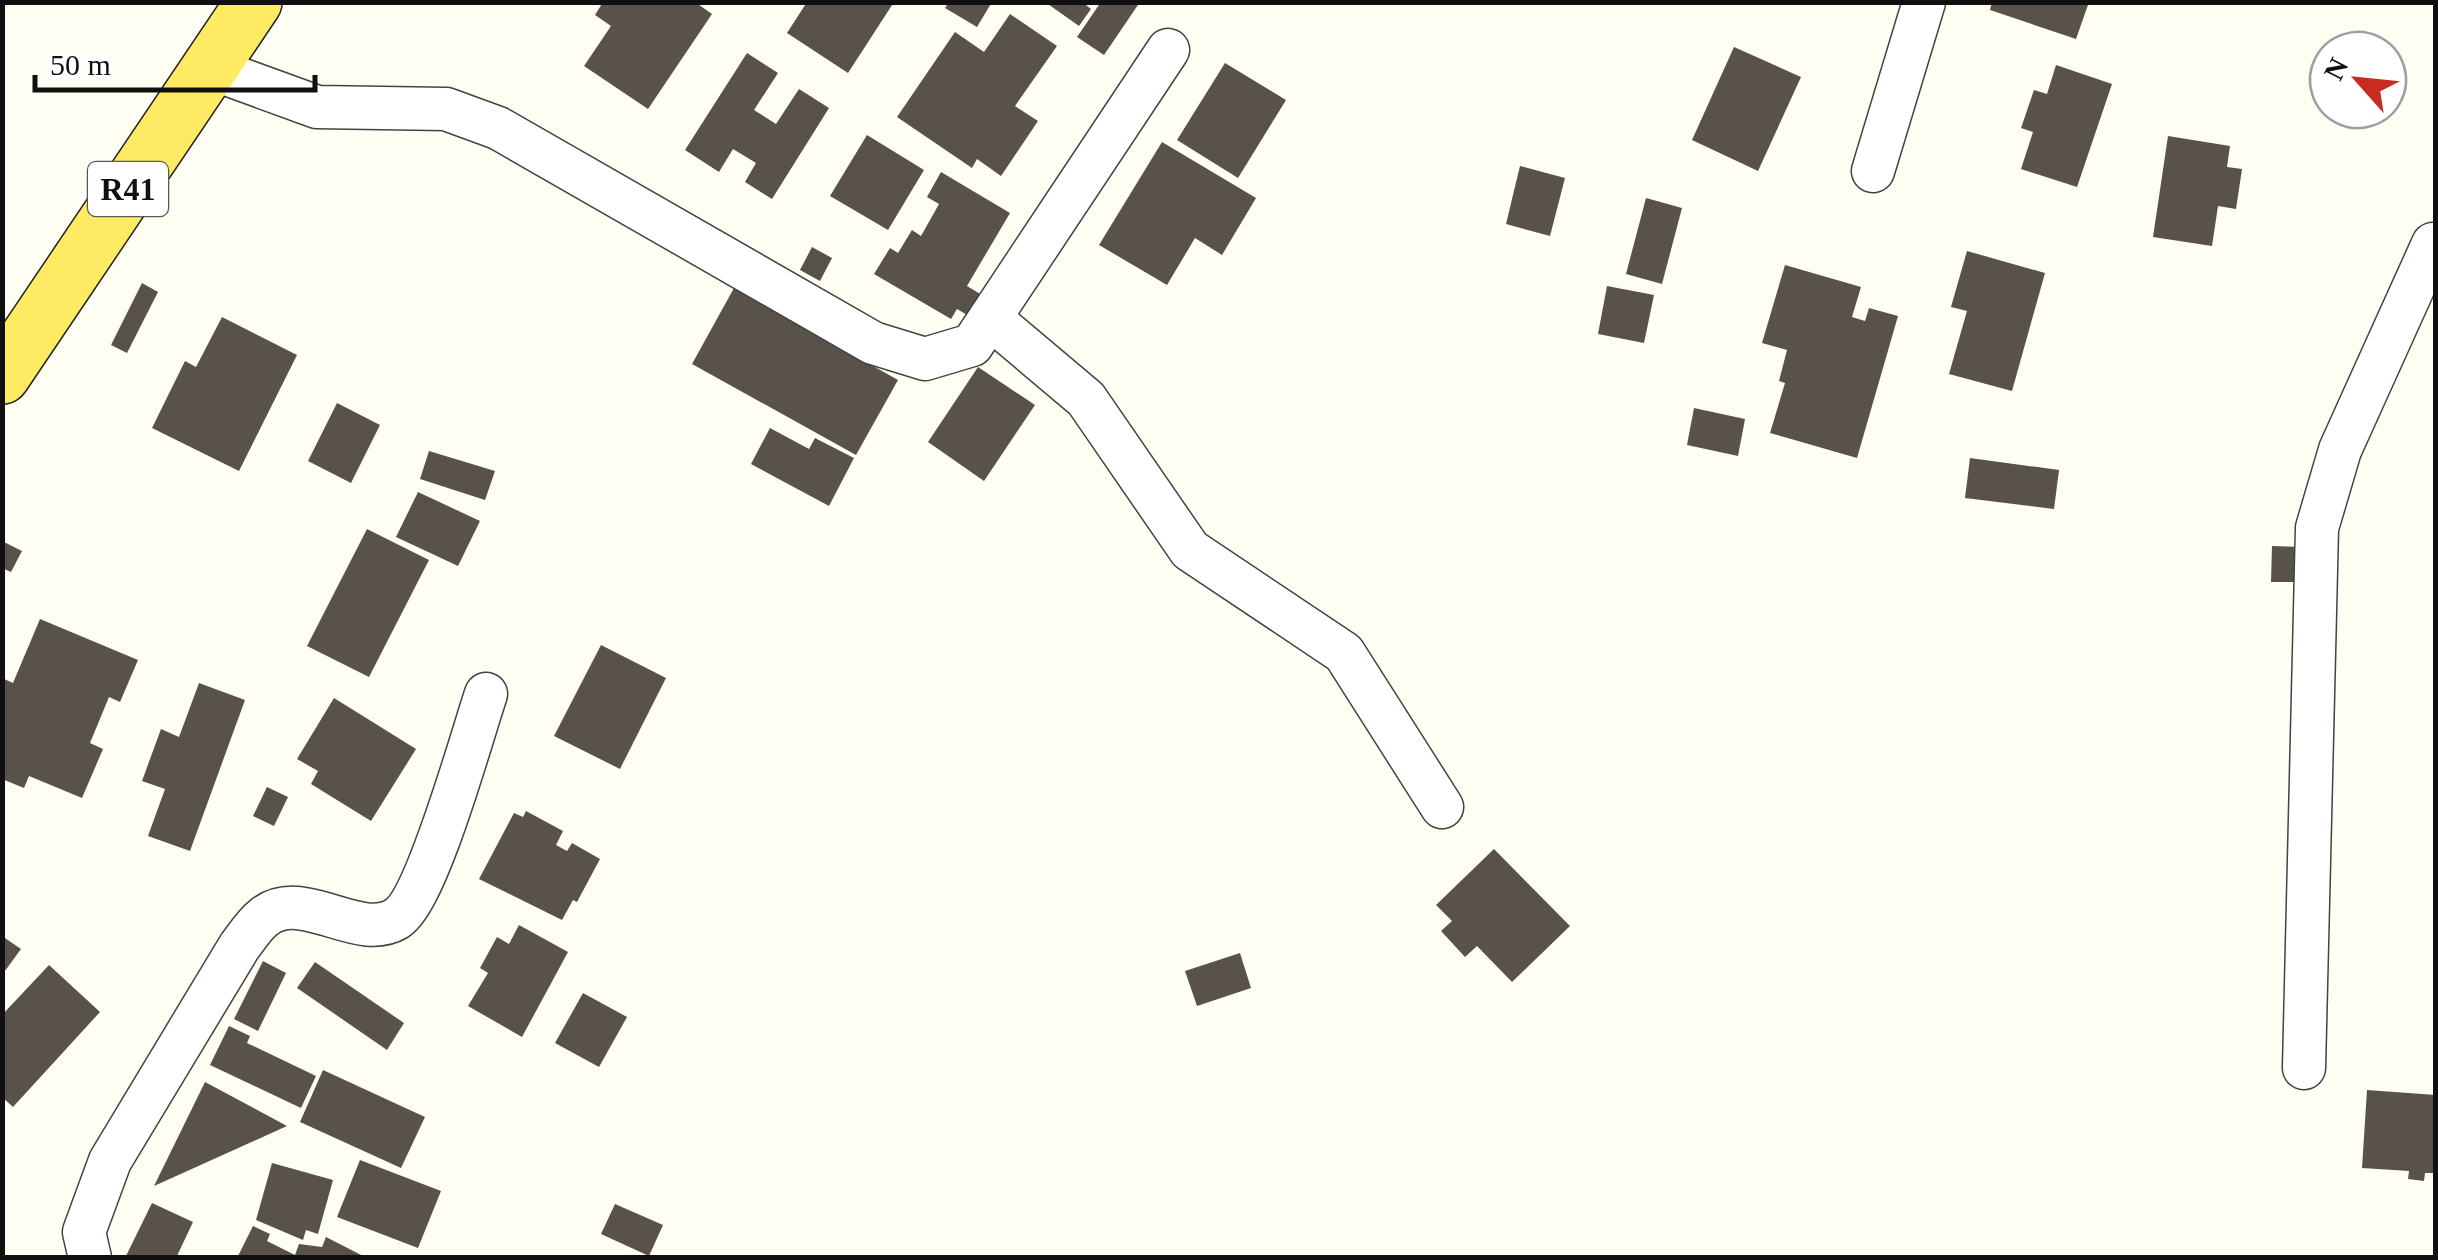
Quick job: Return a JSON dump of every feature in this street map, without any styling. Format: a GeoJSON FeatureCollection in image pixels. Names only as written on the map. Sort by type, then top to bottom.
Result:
{"type":"FeatureCollection","features":[{"type":"Feature","properties":{"kind":"main road","name":"R41"},"geometry":{"type":"LineString","coordinates":[[2,376],[254,2]]}},
{"type":"Feature","properties":{"kind":"street"},"geometry":{"type":"LineString","coordinates":[[1873,170],[1924,2]]}},
{"type":"Feature","properties":{"kind":"street"},"geometry":{"type":"LineString","coordinates":[[210,68],[316,107],[446,109],[498,128],[873,343],[925,359],[972,344],[1168,50]]}},
{"type":"Feature","properties":{"kind":"street"},"geometry":{"type":"LineString","coordinates":[[2304,1068],[2317,528],[2340,450],[2435,237]]}},
{"type":"Feature","properties":{"kind":"street"},"geometry":{"type":"LineString","coordinates":[[990,318],[1086,400],[1190,550],[1344,653],[1442,807]]}},
{"type":"Feature","properties":{"kind":"street"},"geometry":{"type":"LineString","coordinates":[[90,1258],[84,1232],[110,1161],[239,947],[265,915],[296,908],[373,924],[396,919],[419,892],[486,694]]}},
{"type":"Feature","properties":{"kind":"building"},"geometry":{"type":"Polygon","coordinates":[[[603,2],[695,2],[712,14],[648,109],[584,66],[611,26],[595,15],[603,2]]]}},
{"type":"Feature","properties":{"kind":"building"},"geometry":{"type":"Polygon","coordinates":[[[807,2],[894,2],[848,73],[787,33],[807,2]]]}},
{"type":"Feature","properties":{"kind":"building"},"geometry":{"type":"Polygon","coordinates":[[[949,2],[992,2],[977,27],[945,8],[949,2]]]}},
{"type":"Feature","properties":{"kind":"building"},"geometry":{"type":"Polygon","coordinates":[[[1045,2],[1082,2],[1091,9],[1079,26],[1045,2]]]}},
{"type":"Feature","properties":{"kind":"building"},"geometry":{"type":"Polygon","coordinates":[[[1101,2],[1140,2],[1104,55],[1077,37],[1101,2]]]}},
{"type":"Feature","properties":{"kind":"building"},"geometry":{"type":"Polygon","coordinates":[[[1992,2],[2089,2],[2076,39],[1990,10],[1992,2]]]}},
{"type":"Feature","properties":{"kind":"building"},"geometry":{"type":"Polygon","coordinates":[[[1010,14],[1057,46],[1015,106],[1038,121],[1001,176],[977,159],[972,168],[897,117],[955,32],[984,52],[1010,14]]]}},
{"type":"Feature","properties":{"kind":"building"},"geometry":{"type":"Polygon","coordinates":[[[1734,47],[1801,77],[1758,171],[1692,140],[1734,47]]]}},
{"type":"Feature","properties":{"kind":"building"},"geometry":{"type":"Polygon","coordinates":[[[747,53],[778,73],[754,110],[776,124],[799,89],[829,108],[772,199],[745,182],[756,163],[733,149],[719,172],[685,150],[747,53]]]}},
{"type":"Feature","properties":{"kind":"building"},"geometry":{"type":"Polygon","coordinates":[[[1225,63],[1286,100],[1238,178],[1177,140],[1225,63]]]}},
{"type":"Feature","properties":{"kind":"building"},"geometry":{"type":"Polygon","coordinates":[[[2056,65],[2112,84],[2077,187],[2021,169],[2033,132],[2021,128],[2034,90],[2047,94],[2056,65]]]}},
{"type":"Feature","properties":{"kind":"building"},"geometry":{"type":"Polygon","coordinates":[[[867,135],[924,170],[888,230],[830,196],[867,135]]]}},
{"type":"Feature","properties":{"kind":"building"},"geometry":{"type":"Polygon","coordinates":[[[2168,136],[2230,146],[2227,167],[2242,169],[2236,209],[2218,206],[2212,246],[2153,237],[2168,136]]]}},
{"type":"Feature","properties":{"kind":"building"},"geometry":{"type":"Polygon","coordinates":[[[1162,142],[1256,198],[1222,255],[1195,238],[1167,285],[1099,245],[1162,142]]]}},
{"type":"Feature","properties":{"kind":"building"},"geometry":{"type":"Polygon","coordinates":[[[1520,166],[1565,178],[1550,236],[1506,224],[1520,166]]]}},
{"type":"Feature","properties":{"kind":"building"},"geometry":{"type":"Polygon","coordinates":[[[941,172],[1010,213],[967,286],[982,295],[969,316],[957,309],[951,319],[874,274],[890,248],[898,253],[912,230],[921,236],[939,204],[927,197],[941,172]]]}},
{"type":"Feature","properties":{"kind":"building"},"geometry":{"type":"Polygon","coordinates":[[[1646,198],[1682,208],[1662,284],[1626,274],[1646,198]]]}},
{"type":"Feature","properties":{"kind":"building"},"geometry":{"type":"Polygon","coordinates":[[[812,247],[832,258],[820,281],[800,270],[812,247]]]}},
{"type":"Feature","properties":{"kind":"building"},"geometry":{"type":"Polygon","coordinates":[[[1967,251],[2045,273],[2012,391],[1949,374],[1967,311],[1951,307],[1967,251]]]}},
{"type":"Feature","properties":{"kind":"building"},"geometry":{"type":"Polygon","coordinates":[[[1785,265],[1861,287],[1852,317],[1865,321],[1869,308],[1898,316],[1857,458],[1770,433],[1785,383],[1779,381],[1787,350],[1762,343],[1785,265]]]}},
{"type":"Feature","properties":{"kind":"building"},"geometry":{"type":"Polygon","coordinates":[[[142,283],[158,292],[127,353],[111,345],[142,283]]]}},
{"type":"Feature","properties":{"kind":"building"},"geometry":{"type":"Polygon","coordinates":[[[1607,286],[1654,295],[1644,343],[1598,334],[1607,286]]]}},
{"type":"Feature","properties":{"kind":"building"},"geometry":{"type":"Polygon","coordinates":[[[734,288],[898,380],[856,455],[692,364],[734,288]]]}},
{"type":"Feature","properties":{"kind":"building"},"geometry":{"type":"Polygon","coordinates":[[[222,317],[297,355],[239,471],[152,428],[185,361],[196,367],[222,317]]]}},
{"type":"Feature","properties":{"kind":"building"},"geometry":{"type":"Polygon","coordinates":[[[978,367],[1035,405],[984,481],[928,442],[978,367]]]}},
{"type":"Feature","properties":{"kind":"building"},"geometry":{"type":"Polygon","coordinates":[[[337,403],[380,425],[351,483],[308,461],[337,403]]]}},
{"type":"Feature","properties":{"kind":"building"},"geometry":{"type":"Polygon","coordinates":[[[1694,408],[1745,419],[1738,456],[1687,445],[1694,408]]]}},
{"type":"Feature","properties":{"kind":"building"},"geometry":{"type":"Polygon","coordinates":[[[770,428],[809,449],[815,438],[854,458],[829,506],[751,464],[770,428]]]}},
{"type":"Feature","properties":{"kind":"building"},"geometry":{"type":"Polygon","coordinates":[[[429,451],[495,471],[485,500],[420,479],[429,451]]]}},
{"type":"Feature","properties":{"kind":"building"},"geometry":{"type":"Polygon","coordinates":[[[1970,458],[2059,470],[2054,509],[1965,498],[1970,458]]]}},
{"type":"Feature","properties":{"kind":"building"},"geometry":{"type":"Polygon","coordinates":[[[418,492],[480,521],[458,566],[396,537],[418,492]]]}},
{"type":"Feature","properties":{"kind":"building"},"geometry":{"type":"Polygon","coordinates":[[[367,529],[429,560],[369,677],[307,646],[367,529]]]}},
{"type":"Feature","properties":{"kind":"building"},"geometry":{"type":"Polygon","coordinates":[[[2,541],[22,551],[11,572],[2,568],[2,541]]]}},
{"type":"Feature","properties":{"kind":"building"},"geometry":{"type":"Polygon","coordinates":[[[2272,546],[2306,547],[2306,582],[2271,582],[2272,546]]]}},
{"type":"Feature","properties":{"kind":"building"},"geometry":{"type":"Polygon","coordinates":[[[40,619],[138,660],[120,702],[109,697],[90,743],[103,749],[82,798],[29,776],[24,788],[2,779],[2,678],[13,683],[40,619]]]}},
{"type":"Feature","properties":{"kind":"building"},"geometry":{"type":"Polygon","coordinates":[[[601,645],[666,678],[620,769],[554,736],[601,645]]]}},
{"type":"Feature","properties":{"kind":"building"},"geometry":{"type":"Polygon","coordinates":[[[199,683],[245,700],[190,851],[148,836],[165,789],[142,781],[161,729],[179,737],[199,683]]]}},
{"type":"Feature","properties":{"kind":"building"},"geometry":{"type":"Polygon","coordinates":[[[334,698],[416,749],[371,821],[311,784],[318,771],[297,759],[334,698]]]}},
{"type":"Feature","properties":{"kind":"building"},"geometry":{"type":"Polygon","coordinates":[[[267,787],[288,797],[274,826],[253,816],[267,787]]]}},
{"type":"Feature","properties":{"kind":"building"},"geometry":{"type":"Polygon","coordinates":[[[526,811],[563,831],[556,845],[567,851],[572,843],[600,859],[577,902],[573,900],[562,920],[479,879],[514,813],[523,817],[526,811]]]}},
{"type":"Feature","properties":{"kind":"building"},"geometry":{"type":"Polygon","coordinates":[[[1494,849],[1570,926],[1512,982],[1477,946],[1465,957],[1441,931],[1452,921],[1436,905],[1494,849]]]}},
{"type":"Feature","properties":{"kind":"building"},"geometry":{"type":"Polygon","coordinates":[[[519,925],[568,952],[522,1037],[468,1006],[488,973],[480,968],[497,937],[509,944],[519,925]]]}},
{"type":"Feature","properties":{"kind":"building"},"geometry":{"type":"Polygon","coordinates":[[[2,936],[21,949],[2,975],[2,936]]]}},
{"type":"Feature","properties":{"kind":"building"},"geometry":{"type":"Polygon","coordinates":[[[1240,953],[1251,988],[1197,1006],[1185,971],[1240,953]]]}},
{"type":"Feature","properties":{"kind":"building"},"geometry":{"type":"Polygon","coordinates":[[[263,961],[286,973],[258,1031],[234,1019],[263,961]]]}},
{"type":"Feature","properties":{"kind":"building"},"geometry":{"type":"Polygon","coordinates":[[[315,962],[404,1023],[387,1050],[297,988],[315,962]]]}},
{"type":"Feature","properties":{"kind":"building"},"geometry":{"type":"Polygon","coordinates":[[[49,965],[100,1012],[13,1107],[2,1097],[2,1015],[49,965]]]}},
{"type":"Feature","properties":{"kind":"building"},"geometry":{"type":"Polygon","coordinates":[[[583,993],[627,1017],[599,1067],[555,1043],[583,993]]]}},
{"type":"Feature","properties":{"kind":"building"},"geometry":{"type":"Polygon","coordinates":[[[229,1026],[250,1036],[247,1043],[316,1076],[301,1108],[210,1065],[229,1026]]]}},
{"type":"Feature","properties":{"kind":"building"},"geometry":{"type":"Polygon","coordinates":[[[323,1070],[425,1117],[401,1168],[300,1122],[323,1070]]]}},
{"type":"Feature","properties":{"kind":"building"},"geometry":{"type":"Polygon","coordinates":[[[205,1082],[287,1126],[154,1186],[205,1082]]]}},
{"type":"Feature","properties":{"kind":"building"},"geometry":{"type":"Polygon","coordinates":[[[2367,1090],[2436,1095],[2436,1173],[2425,1173],[2424,1181],[2408,1179],[2409,1171],[2362,1168],[2367,1090]]]}},
{"type":"Feature","properties":{"kind":"building"},"geometry":{"type":"Polygon","coordinates":[[[360,1160],[441,1191],[418,1248],[337,1217],[360,1160]]]}},
{"type":"Feature","properties":{"kind":"building"},"geometry":{"type":"Polygon","coordinates":[[[272,1163],[333,1180],[318,1234],[306,1230],[303,1240],[256,1220],[272,1163]]]}},
{"type":"Feature","properties":{"kind":"building"},"geometry":{"type":"Polygon","coordinates":[[[152,1203],[193,1222],[176,1258],[125,1258],[152,1203]]]}},
{"type":"Feature","properties":{"kind":"building"},"geometry":{"type":"Polygon","coordinates":[[[615,1204],[663,1225],[649,1256],[601,1234],[615,1204]]]}},
{"type":"Feature","properties":{"kind":"building"},"geometry":{"type":"Polygon","coordinates":[[[253,1226],[270,1234],[267,1241],[295,1255],[299,1244],[322,1247],[326,1237],[367,1258],[237,1258],[253,1226]]]}}]}
